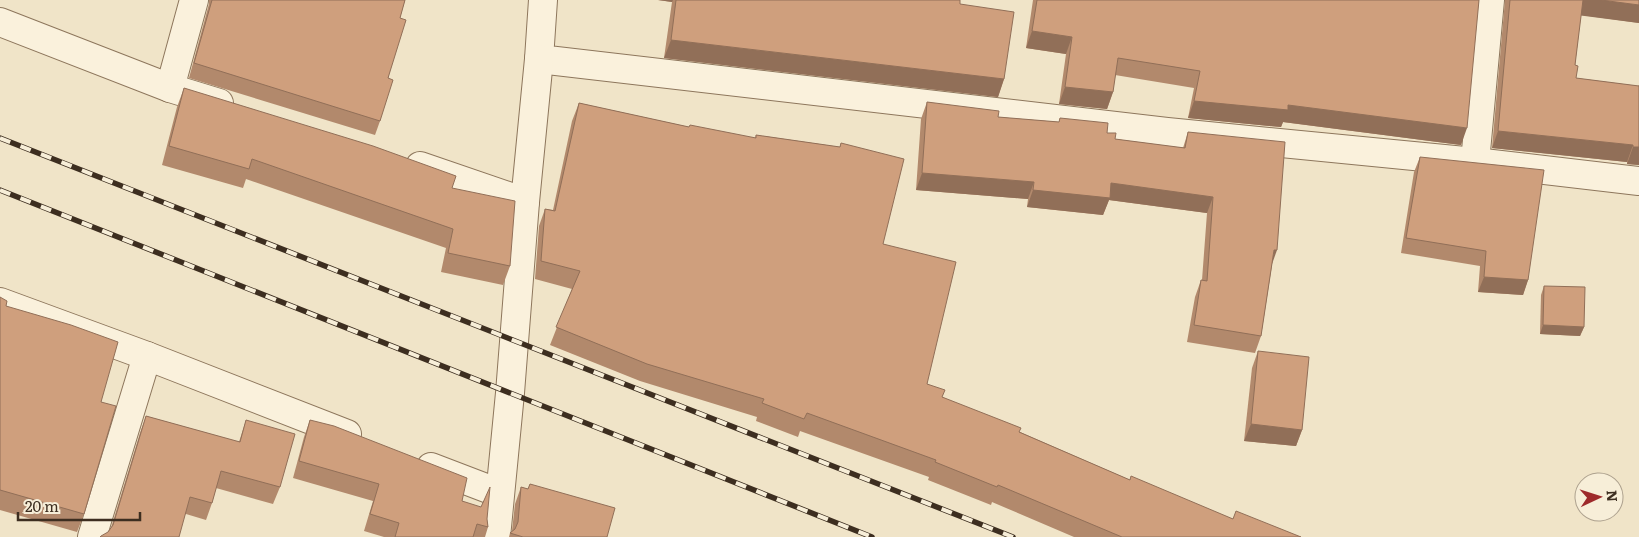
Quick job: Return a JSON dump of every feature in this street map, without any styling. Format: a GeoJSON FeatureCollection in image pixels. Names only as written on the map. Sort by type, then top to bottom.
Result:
{"type":"FeatureCollection","features":[{"type":"Feature","properties":{"kind":"street"},"geometry":{"type":"LineString","coordinates":[[170,88],[194,0]]}},
{"type":"Feature","properties":{"kind":"street"},"geometry":{"type":"LineString","coordinates":[[496,537],[543,0]]}},
{"type":"Feature","properties":{"kind":"street"},"geometry":{"type":"LineString","coordinates":[[1475,162],[1490,0]]}},
{"type":"Feature","properties":{"kind":"street"},"geometry":{"type":"LineString","coordinates":[[0,22],[170,88],[244,111]]}},
{"type":"Feature","properties":{"kind":"street"},"geometry":{"type":"LineString","coordinates":[[539,59],[1167,132],[1639,180]]}},
{"type":"Feature","properties":{"kind":"street"},"geometry":{"type":"LineString","coordinates":[[401,160],[525,202]]}},
{"type":"Feature","properties":{"kind":"street"},"geometry":{"type":"LineString","coordinates":[[0,302],[147,356],[370,443]]}},
{"type":"Feature","properties":{"kind":"street"},"geometry":{"type":"LineString","coordinates":[[92,537],[147,356]]}},
{"type":"Feature","properties":{"kind":"street"},"geometry":{"type":"LineString","coordinates":[[407,457],[500,493]]}},
{"type":"Feature","properties":{"kind":"building"},"geometry":{"type":"Polygon","coordinates":[[[212,0],[405,0],[400,18],[406,20],[388,78],[393,80],[380,121],[194,63],[212,0]]]}},
{"type":"Feature","properties":{"kind":"building"},"geometry":{"type":"Polygon","coordinates":[[[676,0],[960,0],[960,4],[1014,12],[1004,79],[671,40],[676,0]]]}},
{"type":"Feature","properties":{"kind":"building"},"geometry":{"type":"Polygon","coordinates":[[[1037,0],[1479,0],[1467,128],[1288,105],[1288,110],[1194,101],[1200,71],[1118,58],[1113,92],[1065,87],[1072,37],[1032,31],[1037,0]]]}},
{"type":"Feature","properties":{"kind":"building"},"geometry":{"type":"Polygon","coordinates":[[[1510,0],[1583,0],[1575,65],[1578,66],[1576,78],[1639,86],[1639,147],[1498,131],[1510,0]]]}},
{"type":"Feature","properties":{"kind":"building"},"geometry":{"type":"Polygon","coordinates":[[[1601,0],[1639,0],[1639,5],[1601,0]]]}},
{"type":"Feature","properties":{"kind":"building"},"geometry":{"type":"Polygon","coordinates":[[[184,88],[373,146],[456,176],[452,188],[515,201],[510,266],[448,253],[453,229],[252,159],[249,169],[169,146],[184,88]]]}},
{"type":"Feature","properties":{"kind":"building"},"geometry":{"type":"Polygon","coordinates":[[[927,102],[999,111],[998,117],[1059,122],[1060,118],[1108,123],[1107,133],[1116,133],[1115,139],[1185,148],[1188,132],[1285,142],[1277,250],[1274,250],[1261,336],[1194,325],[1201,280],[1207,281],[1213,197],[1111,183],[1110,198],[1033,190],[1034,182],[922,173],[927,102]]]}},
{"type":"Feature","properties":{"kind":"building"},"geometry":{"type":"Polygon","coordinates":[[[579,103],[689,127],[690,125],[756,138],[756,135],[840,147],[841,143],[904,159],[883,244],[956,262],[927,384],[945,390],[942,397],[1021,428],[1019,432],[1130,480],[1131,476],[1233,519],[1236,511],[1301,537],[1122,537],[998,485],[997,487],[935,462],[936,460],[807,413],[804,419],[762,403],[764,399],[647,364],[556,327],[580,271],[541,261],[545,209],[555,211],[579,103]]]}},
{"type":"Feature","properties":{"kind":"building"},"geometry":{"type":"Polygon","coordinates":[[[1420,157],[1544,170],[1528,280],[1484,277],[1486,251],[1406,238],[1420,157]]]}},
{"type":"Feature","properties":{"kind":"building"},"geometry":{"type":"Polygon","coordinates":[[[1544,286],[1585,287],[1584,327],[1543,325],[1544,286]]]}},
{"type":"Feature","properties":{"kind":"building"},"geometry":{"type":"Polygon","coordinates":[[[0,297],[7,301],[6,306],[71,325],[118,342],[101,402],[116,406],[84,514],[0,490],[0,297]]]}},
{"type":"Feature","properties":{"kind":"building"},"geometry":{"type":"Polygon","coordinates":[[[1258,351],[1309,357],[1302,430],[1251,424],[1258,351]]]}},
{"type":"Feature","properties":{"kind":"building"},"geometry":{"type":"Polygon","coordinates":[[[146,416],[240,442],[246,420],[295,434],[280,487],[221,471],[212,503],[190,497],[179,537],[100,537],[108,532],[113,525],[146,416]]]}},
{"type":"Feature","properties":{"kind":"building"},"geometry":{"type":"Polygon","coordinates":[[[310,420],[334,426],[467,478],[462,501],[481,507],[490,487],[488,527],[477,524],[473,537],[395,537],[399,523],[370,514],[379,484],[299,461],[310,420]]]}},
{"type":"Feature","properties":{"kind":"building"},"geometry":{"type":"Polygon","coordinates":[[[530,484],[615,508],[607,537],[523,537],[510,533],[515,529],[518,522],[521,487],[528,489],[530,484]]]}},
{"type":"Feature","properties":{"kind":"railway"},"geometry":{"type":"LineString","coordinates":[[0,138],[1013,537]]}},
{"type":"Feature","properties":{"kind":"railway"},"geometry":{"type":"LineString","coordinates":[[0,190],[872,537]]}}]}
